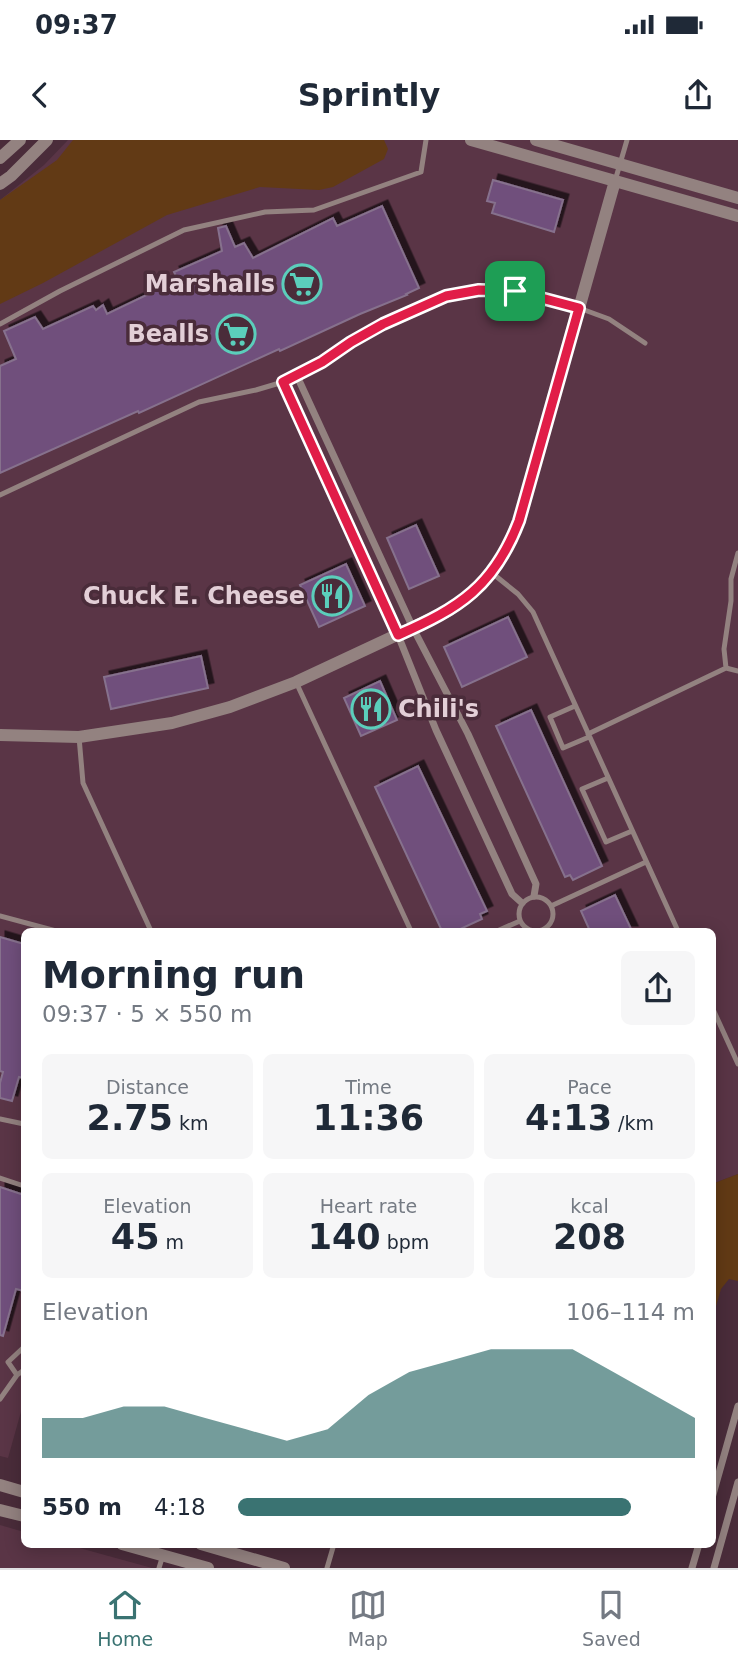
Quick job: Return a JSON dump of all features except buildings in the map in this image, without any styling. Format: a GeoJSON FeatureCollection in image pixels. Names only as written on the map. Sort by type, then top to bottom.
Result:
{"type":"FeatureCollection","features":[{"type":"Feature","properties":{"kind":"street"},"geometry":{"type":"LineString","coordinates":[[0,158],[20,140]]}},
{"type":"Feature","properties":{"kind":"street"},"geometry":{"type":"LineString","coordinates":[[0,184],[47,140]]}},
{"type":"Feature","properties":{"kind":"street"},"geometry":{"type":"LineString","coordinates":[[471,140],[738,216]]}},
{"type":"Feature","properties":{"kind":"street"},"geometry":{"type":"LineString","coordinates":[[536,140],[738,198]]}},
{"type":"Feature","properties":{"kind":"street"},"geometry":{"type":"LineString","coordinates":[[0,735],[79,737],[172,723],[230,707],[296,682],[398,635],[448,611],[469,596],[492,573],[511,541],[519,521],[615,181]]}},
{"type":"Feature","properties":{"kind":"street"},"geometry":{"type":"LineString","coordinates":[[297,376],[413,628],[468,734],[531,872],[536,884],[534,896]]}},
{"type":"Feature","properties":{"kind":"street"},"geometry":{"type":"LineString","coordinates":[[283,382],[398,635],[436,730],[512,894],[522,903]]}},
{"type":"Feature","properties":{"kind":"street"},"geometry":{"type":"LineString","coordinates":[[716,1484],[738,1406]]}},
{"type":"Feature","properties":{"kind":"street"},"geometry":{"type":"LineString","coordinates":[[714,1568],[738,1482]]}},
{"type":"Feature","properties":{"kind":"street"},"geometry":{"type":"LineString","coordinates":[[0,1485],[21,1491]]}},
{"type":"Feature","properties":{"kind":"street"},"geometry":{"type":"LineString","coordinates":[[0,1510],[21,1515]]}},
{"type":"Feature","properties":{"kind":"street"},"geometry":{"type":"LineString","coordinates":[[131,1548],[161,1561],[208,1568]]}},
{"type":"Feature","properties":{"kind":"street"},"geometry":{"type":"LineString","coordinates":[[215,1548],[284,1568]]}},
{"type":"Feature","properties":{"kind":"street"},"geometry":{"type":"LineString","coordinates":[[692,1568],[698,1548]]}},
{"type":"Feature","properties":{"kind":"lane"},"geometry":{"type":"LineString","coordinates":[[0,324],[184,230],[265,212],[314,210],[421,172],[426,140]]}},
{"type":"Feature","properties":{"kind":"lane"},"geometry":{"type":"LineString","coordinates":[[615,181],[627,140]]}},
{"type":"Feature","properties":{"kind":"lane"},"geometry":{"type":"LineString","coordinates":[[0,495],[199,402],[256,390],[297,376],[383,324],[446,296],[479,290],[515,291],[609,319],[645,343]]}},
{"type":"Feature","properties":{"kind":"lane"},"geometry":{"type":"LineString","coordinates":[[726,668],[724,649],[731,601],[731,579],[738,553]]}},
{"type":"Feature","properties":{"kind":"lane"},"geometry":{"type":"LineString","coordinates":[[492,573],[533,612],[677,928]]}},
{"type":"Feature","properties":{"kind":"lane"},"geometry":{"type":"LineString","coordinates":[[575,706],[550,717],[563,748],[726,668],[738,671]]}},
{"type":"Feature","properties":{"kind":"lane"},"geometry":{"type":"LineString","coordinates":[[296,682],[410,928]]}},
{"type":"Feature","properties":{"kind":"lane"},"geometry":{"type":"LineString","coordinates":[[79,737],[83,783],[150,928]]}},
{"type":"Feature","properties":{"kind":"lane"},"geometry":{"type":"LineString","coordinates":[[608,778],[582,789],[606,842],[632,831]]}},
{"type":"Feature","properties":{"kind":"lane"},"geometry":{"type":"LineString","coordinates":[[551,906],[646,862]]}},
{"type":"Feature","properties":{"kind":"lane"},"geometry":{"type":"LineString","coordinates":[[526,928],[520,921],[518,911],[525,899],[534,896],[544,898],[551,906],[551,922],[544,928]]}},
{"type":"Feature","properties":{"kind":"lane"},"geometry":{"type":"LineString","coordinates":[[0,916],[45,928]]}},
{"type":"Feature","properties":{"kind":"lane"},"geometry":{"type":"LineString","coordinates":[[504,928],[520,921]]}},
{"type":"Feature","properties":{"kind":"lane"},"geometry":{"type":"LineString","coordinates":[[716,1016],[738,1064]]}},
{"type":"Feature","properties":{"kind":"lane"},"geometry":{"type":"LineString","coordinates":[[0,1119],[21,1123]]}},
{"type":"Feature","properties":{"kind":"lane"},"geometry":{"type":"LineString","coordinates":[[0,1178],[21,1185]]}},
{"type":"Feature","properties":{"kind":"lane"},"geometry":{"type":"LineString","coordinates":[[17,1375],[8,1362],[21,1350]]}},
{"type":"Feature","properties":{"kind":"lane"},"geometry":{"type":"LineString","coordinates":[[0,1399],[21,1372]]}},
{"type":"Feature","properties":{"kind":"lane"},"geometry":{"type":"LineString","coordinates":[[327,1568],[333,1548]]}},
{"type":"Feature","properties":{"kind":"shaded area"},"geometry":{"type":"Polygon","coordinates":[[[68,140],[738,140],[738,1174],[716,1182],[716,928],[21,928],[21,1412],[8,1458],[0,1456],[0,200],[44,165],[68,140]]]}},
{"type":"Feature","properties":{"kind":"shaded area"},"geometry":{"type":"Polygon","coordinates":[[[73,140],[384,140],[388,149],[384,159],[333,187],[319,190],[260,187],[167,215],[0,304],[0,200],[57,160],[73,140]]]}},
{"type":"Feature","properties":{"kind":"shaded area"},"geometry":{"type":"Polygon","coordinates":[[[738,1174],[738,1281],[729,1279],[721,1289],[716,1306],[716,1182],[738,1174]]]}},
{"type":"Feature","properties":{"kind":"shaded area"},"geometry":{"type":"Polygon","coordinates":[[[0,1525],[21,1531],[21,1548],[80,1548],[152,1568],[0,1568],[0,1525]]]}},
{"type":"Feature","properties":{"kind":"place","name":"Marshalls"},"geometry":{"type":"Point","coordinates":[302,284]}},
{"type":"Feature","properties":{"kind":"place","name":"Bealls"},"geometry":{"type":"Point","coordinates":[236,334]}},
{"type":"Feature","properties":{"kind":"place","name":"Chuck E. Cheese"},"geometry":{"type":"Point","coordinates":[332,596]}},
{"type":"Feature","properties":{"kind":"place","name":"Chili's"},"geometry":{"type":"Point","coordinates":[371,709]}},
{"type":"Feature","properties":{"kind":"route"},"geometry":{"type":"LineString","coordinates":[[479,290],[515,291],[579,308],[519,521],[511,541],[492,573],[469,596],[448,611],[398,635],[283,382],[322,362],[383,324],[446,296],[479,290]]}}]}
